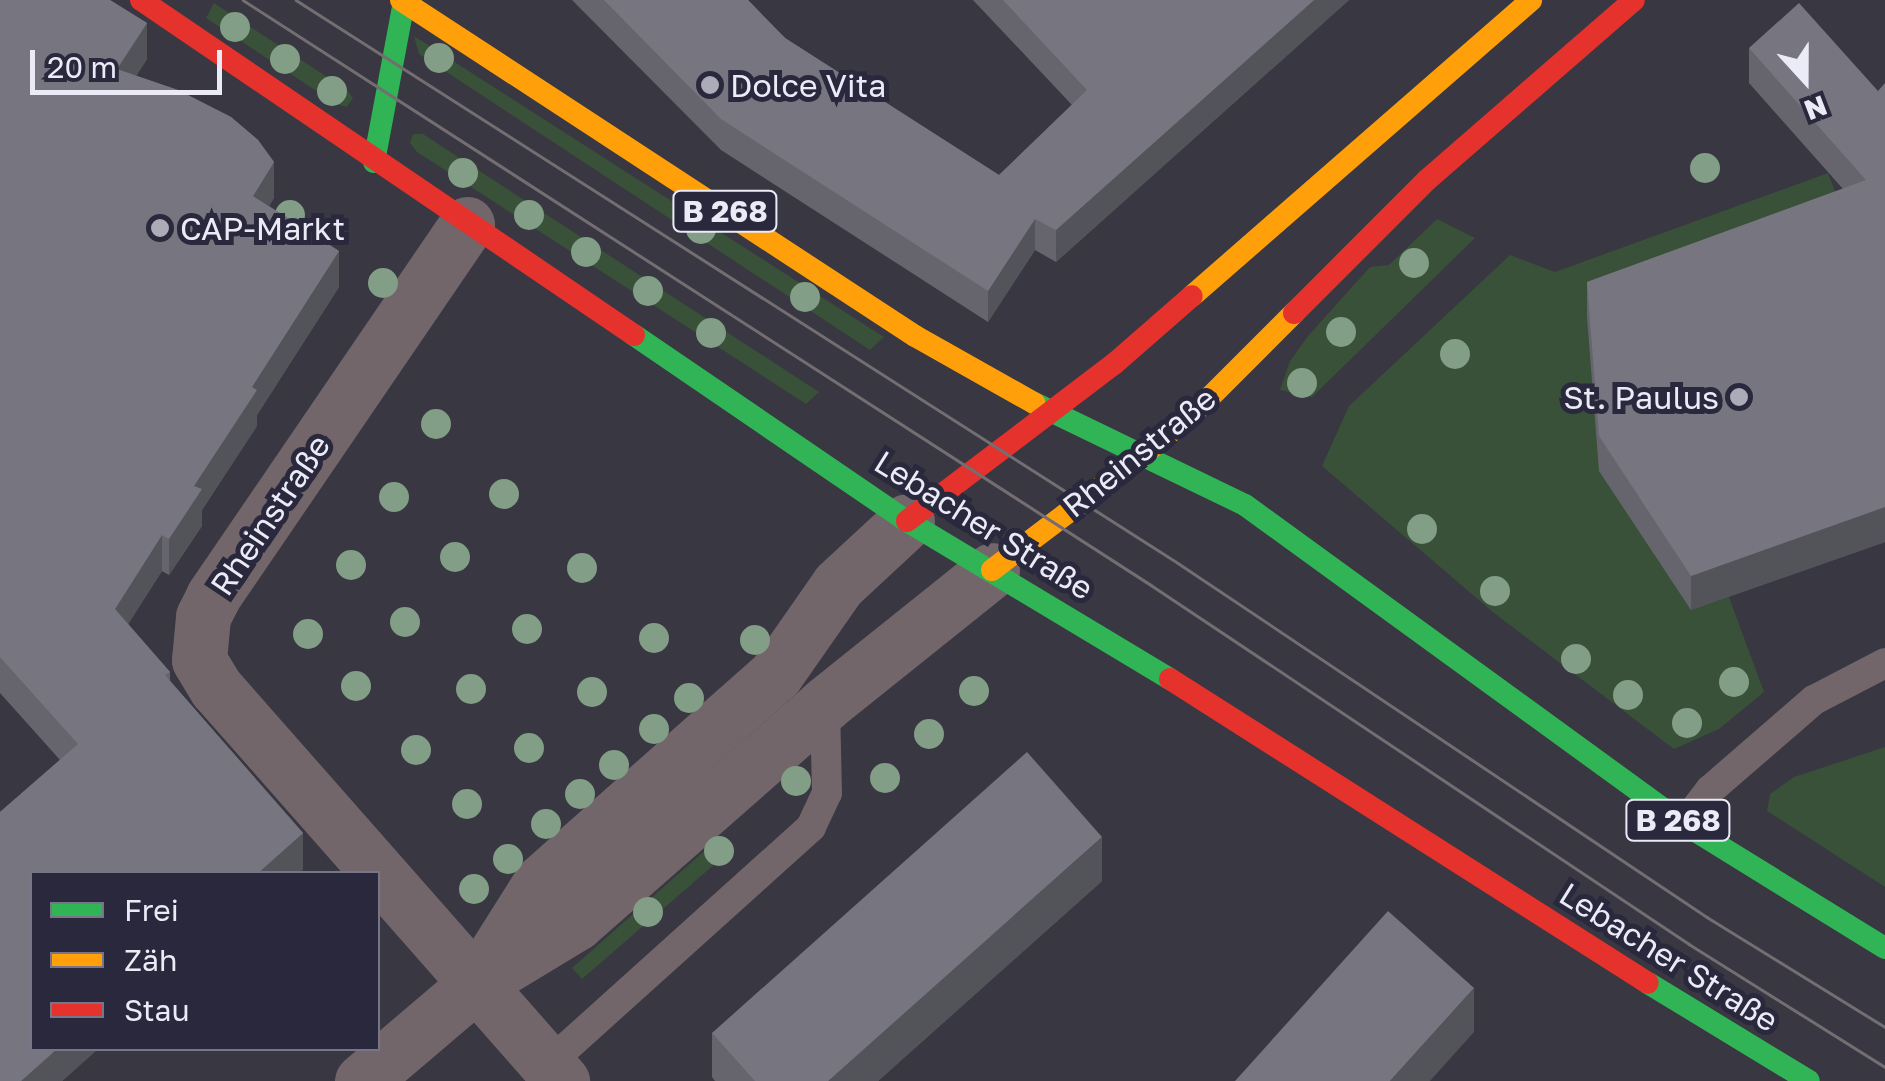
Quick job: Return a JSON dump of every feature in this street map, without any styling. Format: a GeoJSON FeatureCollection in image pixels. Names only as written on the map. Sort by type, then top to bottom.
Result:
{"type":"FeatureCollection","features":[{"type":"Feature","properties":{"kind":"main road","name":"Lebacher Straße"},"geometry":{"type":"LineString","coordinates":[[141,0],[374,162],[908,521],[1809,1081]]}},
{"type":"Feature","properties":{"kind":"main road"},"geometry":{"type":"LineString","coordinates":[[374,162],[403,0]]}},
{"type":"Feature","properties":{"kind":"main road","name":"B 268"},"geometry":{"type":"LineString","coordinates":[[403,0],[915,336],[1054,414],[1245,504],[1684,824],[1885,948]]}},
{"type":"Feature","properties":{"kind":"main road","name":"Rheinstraße"},"geometry":{"type":"LineString","coordinates":[[908,521],[1054,414],[1531,0]]}},
{"type":"Feature","properties":{"kind":"main road","name":"Rheinstraße"},"geometry":{"type":"LineString","coordinates":[[992,570],[1141,457],[1203,404],[1427,180],[1634,0]]}},
{"type":"Feature","properties":{"kind":"street","name":"Rheinstraße"},"geometry":{"type":"LineString","coordinates":[[377,871],[216,688],[199,660],[203,617],[468,224]]}},
{"type":"Feature","properties":{"kind":"street","name":"Rheinstraße"},"geometry":{"type":"LineString","coordinates":[[476,983],[540,883],[776,674],[838,585],[908,521]]}},
{"type":"Feature","properties":{"kind":"street","name":"Rheinstraße"},"geometry":{"type":"LineString","coordinates":[[362,1081],[476,983],[576,923],[825,704],[992,570]]}},
{"type":"Feature","properties":{"kind":"street","name":"Rheinstraße"},"geometry":{"type":"LineString","coordinates":[[380,874],[476,983]]}},
{"type":"Feature","properties":{"kind":"street"},"geometry":{"type":"LineString","coordinates":[[476,983],[555,1073]]}},
{"type":"Feature","properties":{"kind":"lane"},"geometry":{"type":"LineString","coordinates":[[1684,824],[1710,790],[1814,700],[1885,663]]}},
{"type":"Feature","properties":{"kind":"lane"},"geometry":{"type":"LineString","coordinates":[[555,1073],[810,827],[827,793],[825,704]]}},
{"type":"Feature","properties":{"kind":"green space"},"geometry":{"type":"Polygon","coordinates":[[[214,3],[347,90],[353,98],[347,107],[336,104],[206,18],[214,3]]]}},
{"type":"Feature","properties":{"kind":"green space"},"geometry":{"type":"Polygon","coordinates":[[[414,36],[884,337],[870,350],[419,54],[414,36]]]}},
{"type":"Feature","properties":{"kind":"green space"},"geometry":{"type":"Polygon","coordinates":[[[413,134],[423,134],[819,392],[806,404],[417,152],[410,143],[413,134]]]}},
{"type":"Feature","properties":{"kind":"green space"},"geometry":{"type":"Polygon","coordinates":[[[1828,173],[1847,222],[1691,610],[1729,597],[1764,692],[1719,729],[1674,749],[1494,613],[1322,466],[1349,406],[1510,255],[1555,272],[1828,173]]]}},
{"type":"Feature","properties":{"kind":"green space"},"geometry":{"type":"Polygon","coordinates":[[[1437,219],[1475,238],[1312,397],[1280,390],[1290,361],[1308,336],[1370,267],[1389,265],[1437,219]]]}},
{"type":"Feature","properties":{"kind":"green space"},"geometry":{"type":"Polygon","coordinates":[[[1885,747],[1885,887],[1767,811],[1770,794],[1794,777],[1885,747]]]}},
{"type":"Feature","properties":{"kind":"green space"},"geometry":{"type":"Polygon","coordinates":[[[719,838],[730,851],[582,979],[572,968],[719,838]]]}},
{"type":"Feature","properties":{"kind":"building"},"geometry":{"type":"Polygon","coordinates":[[[0,0],[110,0],[147,23],[117,69],[178,90],[231,117],[258,140],[274,162],[253,196],[339,251],[252,387],[257,390],[194,486],[202,489],[169,539],[162,535],[115,609],[170,672],[165,675],[303,833],[260,871],[30,871],[30,1051],[55,1051],[21,1081],[0,1081],[0,812],[78,744],[0,657],[0,0]]]}},
{"type":"Feature","properties":{"kind":"building"},"geometry":{"type":"Polygon","coordinates":[[[604,0],[748,0],[785,38],[999,175],[1087,90],[1003,0],[1314,0],[1056,230],[1035,219],[988,291],[721,119],[604,0]]]}},
{"type":"Feature","properties":{"kind":"building","name":"St. Paulus"},"geometry":{"type":"Polygon","coordinates":[[[1799,3],[1878,91],[1885,83],[1885,507],[1691,576],[1599,436],[1587,282],[1866,180],[1749,48],[1799,3]]]}},
{"type":"Feature","properties":{"kind":"building"},"geometry":{"type":"Polygon","coordinates":[[[1027,752],[1102,837],[828,1081],[755,1081],[712,1033],[1027,752]]]}},
{"type":"Feature","properties":{"kind":"building"},"geometry":{"type":"Polygon","coordinates":[[[1388,911],[1474,988],[1390,1081],[1235,1081],[1388,911]]]}},
{"type":"Feature","properties":{"kind":"tram line"},"geometry":{"type":"LineString","coordinates":[[243,0],[1151,585],[1689,944],[1885,1067]]}},
{"type":"Feature","properties":{"kind":"tram line"},"geometry":{"type":"LineString","coordinates":[[296,0],[1178,563],[1707,917],[1885,1027]]}},
{"type":"Feature","properties":{"kind":"traffic: fast"},"geometry":{"type":"LineString","coordinates":[[374,162],[404,2]]}},
{"type":"Feature","properties":{"kind":"traffic: fast"},"geometry":{"type":"LineString","coordinates":[[634,335],[907,521],[1170,679]]}},
{"type":"Feature","properties":{"kind":"traffic: fast"},"geometry":{"type":"LineString","coordinates":[[1034,403],[1245,505],[1684,824],[1885,948]]}},
{"type":"Feature","properties":{"kind":"traffic: fast"},"geometry":{"type":"LineString","coordinates":[[1648,983],[1809,1081]]}},
{"type":"Feature","properties":{"kind":"traffic: slow"},"geometry":{"type":"LineString","coordinates":[[401,0],[915,336],[1034,403]]}},
{"type":"Feature","properties":{"kind":"traffic: slow"},"geometry":{"type":"LineString","coordinates":[[1192,296],[1531,0]]}},
{"type":"Feature","properties":{"kind":"traffic: slow"},"geometry":{"type":"LineString","coordinates":[[992,570],[1141,457],[1203,404],[1294,313]]}},
{"type":"Feature","properties":{"kind":"traffic: jam"},"geometry":{"type":"LineString","coordinates":[[141,0],[634,335]]}},
{"type":"Feature","properties":{"kind":"traffic: jam"},"geometry":{"type":"LineString","coordinates":[[1294,313],[1427,180],[1634,0]]}},
{"type":"Feature","properties":{"kind":"traffic: jam"},"geometry":{"type":"LineString","coordinates":[[907,521],[1114,364],[1192,296]]}},
{"type":"Feature","properties":{"kind":"traffic: jam"},"geometry":{"type":"LineString","coordinates":[[1170,679],[1648,983]]}},
{"type":"Feature","properties":{"kind":"place","name":"Dolce Vita"},"geometry":{"type":"Point","coordinates":[710,85]}},
{"type":"Feature","properties":{"kind":"place","name":"CAP-Markt"},"geometry":{"type":"Point","coordinates":[160,228]}},
{"type":"Feature","properties":{"kind":"place","name":"St. Paulus"},"geometry":{"type":"Point","coordinates":[1739,397]}}]}
